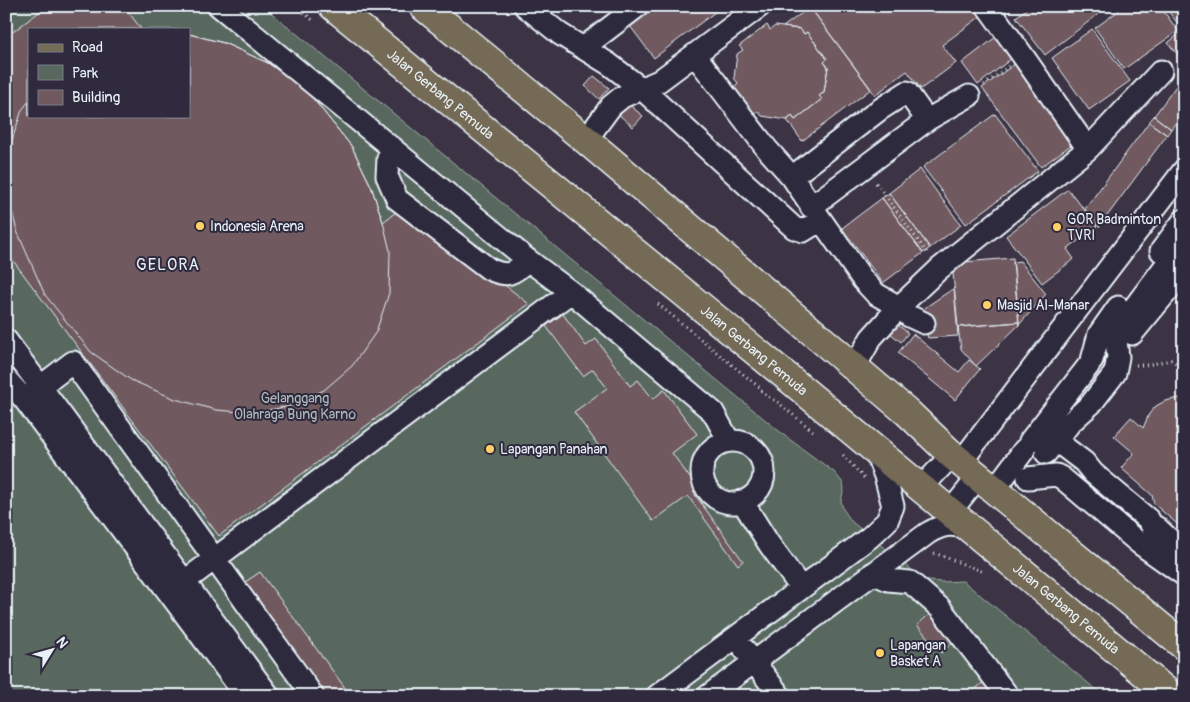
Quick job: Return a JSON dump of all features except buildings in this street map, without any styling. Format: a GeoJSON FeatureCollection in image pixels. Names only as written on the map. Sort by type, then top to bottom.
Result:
{"type":"FeatureCollection","features":[{"type":"Feature","properties":{"kind":"main road"},"geometry":{"type":"LineString","coordinates":[[423,6],[586,140],[907,412],[980,477],[1184,646]]}},
{"type":"Feature","properties":{"kind":"main road","name":"Jalan Gerbang Pemuda"},"geometry":{"type":"LineString","coordinates":[[325,15],[874,450],[1172,696]]}},
{"type":"Feature","properties":{"kind":"lane"},"geometry":{"type":"LineString","coordinates":[[219,6],[528,260],[571,292],[713,412],[729,440]]}},
{"type":"Feature","properties":{"kind":"lane"},"geometry":{"type":"LineString","coordinates":[[525,6],[560,34],[609,64],[642,90],[794,228],[803,231],[816,213],[864,167],[927,120],[969,96]]}},
{"type":"Feature","properties":{"kind":"lane"},"geometry":{"type":"LineString","coordinates":[[583,48],[638,6]]}},
{"type":"Feature","properties":{"kind":"lane"},"geometry":{"type":"LineString","coordinates":[[586,140],[612,106],[622,97],[642,90],[659,81],[760,6]]}},
{"type":"Feature","properties":{"kind":"lane"},"geometry":{"type":"LineString","coordinates":[[987,6],[1088,150]]}},
{"type":"Feature","properties":{"kind":"lane"},"geometry":{"type":"LineString","coordinates":[[695,54],[767,149],[792,177],[864,280],[876,294],[898,306],[909,316],[924,323]]}},
{"type":"Feature","properties":{"kind":"lane"},"geometry":{"type":"LineString","coordinates":[[854,368],[871,338],[898,306],[939,269],[1088,150],[1161,71]]}},
{"type":"Feature","properties":{"kind":"lane"},"geometry":{"type":"LineString","coordinates":[[792,177],[879,110],[907,92],[927,120]]}},
{"type":"Feature","properties":{"kind":"lane"},"geometry":{"type":"LineString","coordinates":[[393,148],[388,158],[387,176],[397,199],[489,269],[502,275],[515,272],[528,260]]}},
{"type":"Feature","properties":{"kind":"lane"},"geometry":{"type":"LineString","coordinates":[[950,512],[980,477],[1184,170]]}},
{"type":"Feature","properties":{"kind":"lane"},"geometry":{"type":"LineString","coordinates":[[1038,452],[1090,362],[1098,334],[1184,220]]}},
{"type":"Feature","properties":{"kind":"lane"},"geometry":{"type":"LineString","coordinates":[[921,488],[980,477],[1038,452],[1091,404],[1115,372],[1118,365],[1115,333],[1184,241]]}},
{"type":"Feature","properties":{"kind":"lane"},"geometry":{"type":"LineString","coordinates":[[1184,271],[1138,339],[1184,294]]}},
{"type":"Feature","properties":{"kind":"lane"},"geometry":{"type":"LineString","coordinates":[[176,587],[438,382],[571,292]]}},
{"type":"Feature","properties":{"kind":"lane"},"geometry":{"type":"LineString","coordinates":[[11,347],[6,378],[176,587],[269,696]]}},
{"type":"Feature","properties":{"kind":"lane"},"geometry":{"type":"LineString","coordinates":[[11,347],[41,387],[176,587],[246,696]]}},
{"type":"Feature","properties":{"kind":"lane"},"geometry":{"type":"LineString","coordinates":[[24,399],[73,362],[313,696]]}},
{"type":"Feature","properties":{"kind":"lane"},"geometry":{"type":"LineString","coordinates":[[729,440],[744,443],[756,451],[763,465],[763,480],[759,487],[755,493],[742,501],[728,502],[714,497],[705,485],[702,471],[705,457],[715,446],[729,440]]}},
{"type":"Feature","properties":{"kind":"lane"},"geometry":{"type":"LineString","coordinates":[[657,696],[870,537],[886,521],[894,506],[885,476],[874,450]]}},
{"type":"Feature","properties":{"kind":"lane"},"geometry":{"type":"LineString","coordinates":[[980,477],[1038,452],[1084,462],[1093,473],[1149,520],[1179,564]]}},
{"type":"Feature","properties":{"kind":"lane"},"geometry":{"type":"LineString","coordinates":[[1038,452],[1056,475],[1139,543],[1179,564]]}},
{"type":"Feature","properties":{"kind":"lane"},"geometry":{"type":"LineString","coordinates":[[742,501],[769,544],[801,588]]}},
{"type":"Feature","properties":{"kind":"lane"},"geometry":{"type":"LineString","coordinates":[[708,696],[939,526],[952,524],[971,529]]}},
{"type":"Feature","properties":{"kind":"lane"},"geometry":{"type":"LineString","coordinates":[[824,571],[843,595]]}},
{"type":"Feature","properties":{"kind":"lane"},"geometry":{"type":"LineString","coordinates":[[873,573],[888,580],[910,582],[940,608],[1008,696]]}},
{"type":"Feature","properties":{"kind":"lane"},"geometry":{"type":"LineString","coordinates":[[736,637],[780,696]]}},
{"type":"Feature","properties":{"kind":"path"},"geometry":{"type":"LineString","coordinates":[[296,6],[325,15]]}},
{"type":"Feature","properties":{"kind":"path"},"geometry":{"type":"LineString","coordinates":[[969,96],[1023,56]]}},
{"type":"Feature","properties":{"kind":"path"},"geometry":{"type":"LineString","coordinates":[[864,167],[939,269]]}},
{"type":"Feature","properties":{"kind":"path"},"geometry":{"type":"LineString","coordinates":[[652,299],[772,400],[775,400],[814,432]]}},
{"type":"Feature","properties":{"kind":"path"},"geometry":{"type":"LineString","coordinates":[[1118,365],[1147,365],[1171,360],[1184,368]]}},
{"type":"Feature","properties":{"kind":"path"},"geometry":{"type":"LineString","coordinates":[[837,450],[868,483]]}},
{"type":"Feature","properties":{"kind":"path"},"geometry":{"type":"LineString","coordinates":[[917,541],[935,554],[983,572],[991,578]]}},
{"type":"Feature","properties":{"kind":"green space","name":"Gelanggang Olahraga Bung Karno"},"geometry":{"type":"Polygon","coordinates":[[[6,6],[263,6],[785,436],[834,472],[843,483],[844,489],[841,501],[843,509],[852,522],[928,581],[963,581],[1104,696],[6,696],[6,6]]]}},
{"type":"Feature","properties":{"kind":"place","name":"Indonesia Arena"},"geometry":{"type":"Point","coordinates":[200,226]}},
{"type":"Feature","properties":{"kind":"place","name":"GOR Badminton TVRI"},"geometry":{"type":"Point","coordinates":[1057,227]}},
{"type":"Feature","properties":{"kind":"place","name":"Masjid Al-Manar"},"geometry":{"type":"Point","coordinates":[987,305]}},
{"type":"Feature","properties":{"kind":"place","name":"Lapangan Panahan"},"geometry":{"type":"Point","coordinates":[490,449]}},
{"type":"Feature","properties":{"kind":"place","name":"Lapangan Basket A"},"geometry":{"type":"Point","coordinates":[880,653]}},
{"type":"Feature","properties":{"kind":"district","name":"GELORA"},"geometry":{"type":"Point","coordinates":[168,264]}}]}
